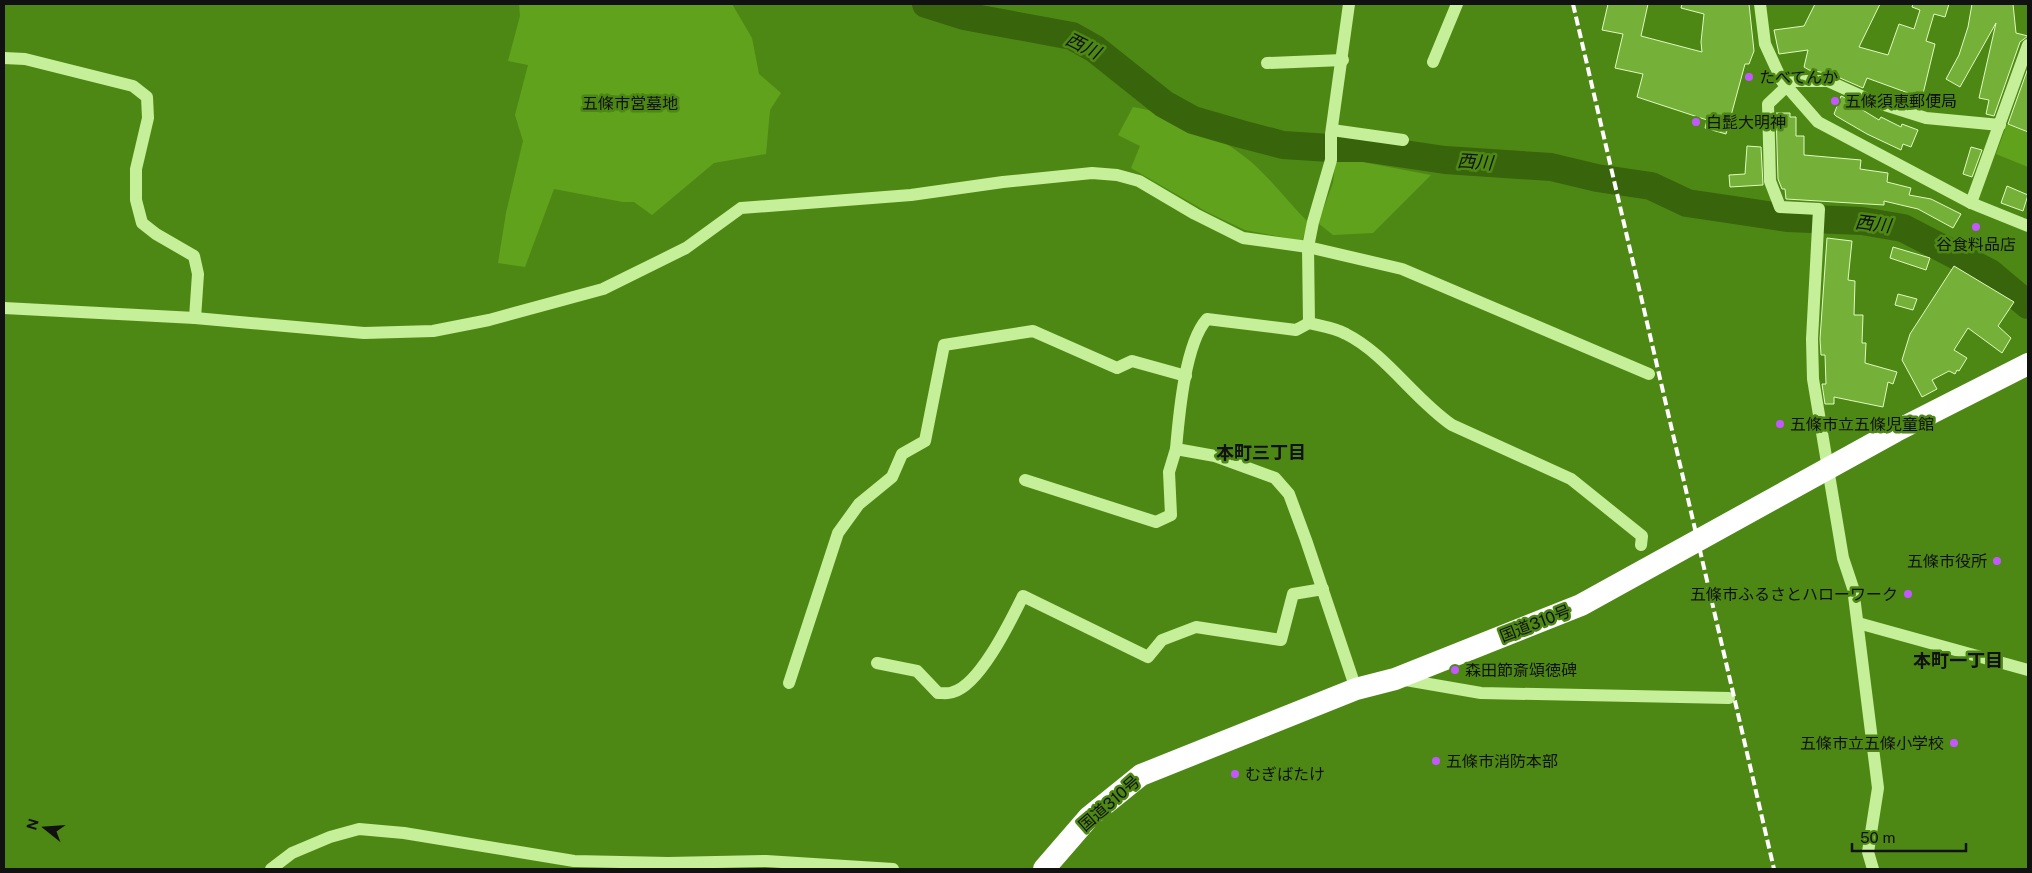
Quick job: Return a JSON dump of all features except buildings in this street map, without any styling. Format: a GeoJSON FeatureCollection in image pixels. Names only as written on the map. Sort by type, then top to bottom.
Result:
{"type":"FeatureCollection","features":[{"type":"Feature","properties":{"kind":"highway","name":"国道310号"},"geometry":{"type":"LineString","coordinates":[[1044,869],[1089,817],[1141,775],[1356,689],[1395,678],[1582,605],[1896,430],[2028,364]]}},
{"type":"Feature","properties":{"kind":"street"},"geometry":{"type":"LineString","coordinates":[[1309,323],[1308,247],[1312,222],[1331,160],[1331,132],[1343,60],[1349,4]]}},
{"type":"Feature","properties":{"kind":"street"},"geometry":{"type":"LineString","coordinates":[[1433,62],[1457,4]]}},
{"type":"Feature","properties":{"kind":"street"},"geometry":{"type":"LineString","coordinates":[[1760,4],[1765,44],[1784,84],[1818,122],[1971,203],[2028,226]]}},
{"type":"Feature","properties":{"kind":"street"},"geometry":{"type":"LineString","coordinates":[[1971,203],[2028,45]]}},
{"type":"Feature","properties":{"kind":"street"},"geometry":{"type":"LineString","coordinates":[[4,58],[26,59],[133,86],[147,97],[148,118],[136,169],[136,200],[142,223],[156,234],[194,256],[198,274],[195,318]]}},
{"type":"Feature","properties":{"kind":"street"},"geometry":{"type":"LineString","coordinates":[[1267,63],[1343,60]]}},
{"type":"Feature","properties":{"kind":"street"},"geometry":{"type":"LineString","coordinates":[[1873,869],[1868,852],[1878,788],[1858,623],[1853,588],[1843,558],[1813,379],[1812,339],[1820,209],[1780,207],[1770,181],[1768,104],[1784,84],[1828,81],[1872,101],[1926,118],[2000,125]]}},
{"type":"Feature","properties":{"kind":"street"},"geometry":{"type":"LineString","coordinates":[[1331,132],[1403,140]]}},
{"type":"Feature","properties":{"kind":"street"},"geometry":{"type":"LineString","coordinates":[[4,308],[195,318],[364,333],[433,331],[490,320],[603,289],[686,248],[741,208],[911,195],[1003,182],[1092,173],[1117,175],[1139,181],[1195,214],[1243,238],[1308,247],[1402,270],[1649,374]]}},
{"type":"Feature","properties":{"kind":"street"},"geometry":{"type":"LineString","coordinates":[[1025,480],[1156,522],[1171,515],[1169,472],[1176,449],[1179,410],[1198,328],[1207,319],[1296,330],[1309,323],[1346,333],[1370,350],[1434,413],[1452,425],[1571,479],[1642,536],[1641,544]]}},
{"type":"Feature","properties":{"kind":"street"},"geometry":{"type":"LineString","coordinates":[[789,683],[838,533],[859,504],[892,477],[902,454],[924,441],[944,345],[1034,331],[1117,368],[1132,361],[1186,376]]}},
{"type":"Feature","properties":{"kind":"street"},"geometry":{"type":"LineString","coordinates":[[1176,449],[1215,456],[1275,478],[1288,494],[1356,689]]}},
{"type":"Feature","properties":{"kind":"street"},"geometry":{"type":"LineString","coordinates":[[877,663],[917,671],[938,693],[954,692],[977,675],[1002,639],[1023,596],[1148,657],[1162,640],[1196,627],[1281,640],[1293,594],[1323,590]]}},
{"type":"Feature","properties":{"kind":"street"},"geometry":{"type":"LineString","coordinates":[[1858,623],[2028,670]]}},
{"type":"Feature","properties":{"kind":"street"},"geometry":{"type":"LineString","coordinates":[[1395,678],[1480,693],[1728,698]]}},
{"type":"Feature","properties":{"kind":"street"},"geometry":{"type":"LineString","coordinates":[[271,869],[292,853],[330,837],[359,829],[404,832],[574,861],[668,863],[766,860],[893,869]]}},
{"type":"Feature","properties":{"kind":"green space","name":"五條市営墓地"},"geometry":{"type":"Polygon","coordinates":[[[519,4],[732,4],[752,38],[759,74],[781,93],[770,110],[766,154],[714,163],[652,215],[634,202],[623,202],[554,189],[525,267],[498,263],[506,213],[523,141],[515,115],[528,65],[508,61],[520,16],[519,4]]]}},
{"type":"Feature","properties":{"kind":"green space"},"geometry":{"type":"Polygon","coordinates":[[[1133,107],[1180,120],[1224,142],[1250,161],[1308,222],[1302,241],[1245,230],[1207,212],[1131,168],[1140,146],[1118,135],[1133,107]]]}},
{"type":"Feature","properties":{"kind":"green space"},"geometry":{"type":"Polygon","coordinates":[[[2007,124],[2028,133],[2028,167],[1996,154],[2007,124]]]}},
{"type":"Feature","properties":{"kind":"green space"},"geometry":{"type":"Polygon","coordinates":[[[1336,157],[1431,175],[1373,233],[1333,235],[1318,223],[1333,183],[1336,157]]]}},
{"type":"Feature","properties":{"kind":"waterway","name":"西川"},"geometry":{"type":"LineString","coordinates":[[926,4],[964,16],[1072,36],[1095,49],[1164,104],[1193,120],[1241,134],[1283,145],[1364,148],[1445,160],[1551,167],[1597,178],[1651,186],[1687,203],[1787,218],[1862,221],[1903,228],[1990,273],[2028,305]]}},
{"type":"Feature","properties":{"kind":"railway"},"geometry":{"type":"LineString","coordinates":[[1573,4],[1774,869]]}},
{"type":"Feature","properties":{"kind":"place","name":"たべてんか"},"geometry":{"type":"Point","coordinates":[1749,77]}},
{"type":"Feature","properties":{"kind":"place","name":"五條須恵郵便局"},"geometry":{"type":"Point","coordinates":[1835,101]}},
{"type":"Feature","properties":{"kind":"place","name":"白髭大明神"},"geometry":{"type":"Point","coordinates":[1696,122]}},
{"type":"Feature","properties":{"kind":"place","name":"谷食料品店"},"geometry":{"type":"Point","coordinates":[1976,227]}},
{"type":"Feature","properties":{"kind":"place","name":"五條市立五條児童館"},"geometry":{"type":"Point","coordinates":[1780,424]}},
{"type":"Feature","properties":{"kind":"place","name":"五條市役所"},"geometry":{"type":"Point","coordinates":[1997,561]}},
{"type":"Feature","properties":{"kind":"place","name":"五條市ふるさとハローワーク"},"geometry":{"type":"Point","coordinates":[1908,594]}},
{"type":"Feature","properties":{"kind":"place","name":"森田節斎頌徳碑"},"geometry":{"type":"Point","coordinates":[1455,670]}},
{"type":"Feature","properties":{"kind":"place","name":"五條市立五條小学校"},"geometry":{"type":"Point","coordinates":[1954,743]}},
{"type":"Feature","properties":{"kind":"place","name":"五條市消防本部"},"geometry":{"type":"Point","coordinates":[1436,761]}},
{"type":"Feature","properties":{"kind":"place","name":"むぎばたけ"},"geometry":{"type":"Point","coordinates":[1235,774]}},
{"type":"Feature","properties":{"kind":"district","name":"本町三丁目"},"geometry":{"type":"Point","coordinates":[1261,453]}},
{"type":"Feature","properties":{"kind":"district","name":"本町一丁目"},"geometry":{"type":"Point","coordinates":[1958,661]}}]}
